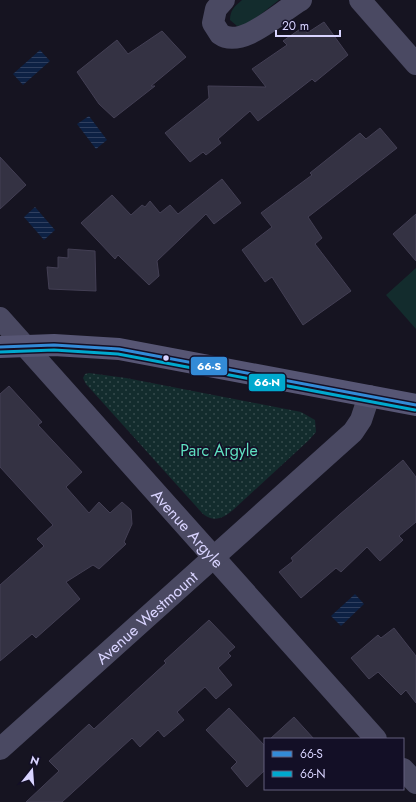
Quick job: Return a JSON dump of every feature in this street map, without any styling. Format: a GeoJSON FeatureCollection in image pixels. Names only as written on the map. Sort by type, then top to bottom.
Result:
{"type":"FeatureCollection","features":[{"type":"Feature","properties":{"kind":"main road"},"geometry":{"type":"LineString","coordinates":[[0,347],[26,345],[66,345],[119,349],[416,405]]}},
{"type":"Feature","properties":{"kind":"street"},"geometry":{"type":"LineString","coordinates":[[224,0],[216,9],[213,23],[220,34],[234,39],[248,35],[300,0]]}},
{"type":"Feature","properties":{"kind":"street"},"geometry":{"type":"LineString","coordinates":[[360,0],[416,64]]}},
{"type":"Feature","properties":{"kind":"street","name":"Avenue Argyle"},"geometry":{"type":"LineString","coordinates":[[0,318],[26,345],[375,738]]}},
{"type":"Feature","properties":{"kind":"street","name":"Avenue Westmount"},"geometry":{"type":"LineString","coordinates":[[0,749],[353,432],[361,420],[369,396]]}},
{"type":"Feature","properties":{"kind":"street"},"geometry":{"type":"LineString","coordinates":[[404,770],[416,783]]}},
{"type":"Feature","properties":{"kind":"green space"},"geometry":{"type":"Polygon","coordinates":[[[242,0],[279,0],[247,25],[237,26],[230,20],[230,17],[233,8],[242,0]]]}},
{"type":"Feature","properties":{"kind":"green space"},"geometry":{"type":"Polygon","coordinates":[[[416,268],[416,329],[386,295],[416,268]]]}},
{"type":"Feature","properties":{"kind":"green space","name":"Parc Argyle"},"geometry":{"type":"Polygon","coordinates":[[[89,373],[126,378],[301,412],[315,420],[316,432],[233,510],[219,518],[215,519],[207,517],[86,384],[83,378],[85,374],[89,373]]]}},
{"type":"Feature","properties":{"kind":"water"},"geometry":{"type":"Polygon","coordinates":[[[40,50],[50,61],[23,85],[13,74],[40,50]]]}},
{"type":"Feature","properties":{"kind":"water"},"geometry":{"type":"Polygon","coordinates":[[[89,116],[107,140],[96,149],[77,124],[89,116]]]}},
{"type":"Feature","properties":{"kind":"water"},"geometry":{"type":"Polygon","coordinates":[[[35,207],[55,230],[44,240],[24,217],[35,207]]]}},
{"type":"Feature","properties":{"kind":"water"},"geometry":{"type":"Polygon","coordinates":[[[355,594],[364,604],[341,626],[331,616],[355,594]]]}},
{"type":"Feature","properties":{"kind":"building"},"geometry":{"type":"Polygon","coordinates":[[[324,22],[348,55],[315,82],[312,79],[258,121],[250,111],[218,139],[221,143],[206,155],[203,152],[190,162],[165,133],[209,98],[208,86],[266,87],[252,69],[287,45],[283,41],[303,27],[307,33],[324,22]]]}},
{"type":"Feature","properties":{"kind":"building"},"geometry":{"type":"Polygon","coordinates":[[[162,31],[186,57],[151,86],[155,86],[114,118],[99,104],[77,72],[117,40],[128,54],[162,31]]]}},
{"type":"Feature","properties":{"kind":"building"},"geometry":{"type":"Polygon","coordinates":[[[380,128],[397,148],[308,217],[322,238],[315,244],[351,291],[303,325],[272,277],[265,282],[242,250],[272,227],[261,213],[312,175],[310,173],[360,133],[366,139],[380,128]]]}},
{"type":"Feature","properties":{"kind":"building"},"geometry":{"type":"Polygon","coordinates":[[[0,157],[26,185],[0,209],[0,157]]]}},
{"type":"Feature","properties":{"kind":"building"},"geometry":{"type":"Polygon","coordinates":[[[222,179],[241,203],[214,224],[206,214],[157,261],[159,276],[149,285],[118,255],[115,259],[81,223],[112,195],[131,215],[142,205],[145,207],[150,201],[160,213],[170,205],[178,214],[222,179]]]}},
{"type":"Feature","properties":{"kind":"building"},"geometry":{"type":"Polygon","coordinates":[[[416,214],[416,261],[393,234],[416,214]]]}},
{"type":"Feature","properties":{"kind":"building"},"geometry":{"type":"Polygon","coordinates":[[[68,249],[95,251],[96,291],[49,289],[47,267],[58,268],[58,257],[68,258],[68,249]]]}},
{"type":"Feature","properties":{"kind":"building"},"geometry":{"type":"Polygon","coordinates":[[[9,386],[42,422],[38,425],[82,472],[66,487],[89,513],[99,502],[110,513],[122,502],[131,510],[132,524],[124,542],[126,544],[99,569],[93,565],[66,582],[80,599],[36,638],[32,634],[0,661],[0,585],[44,546],[37,539],[53,525],[0,467],[0,394],[9,386]]]}},
{"type":"Feature","properties":{"kind":"building"},"geometry":{"type":"Polygon","coordinates":[[[403,460],[416,477],[416,522],[399,536],[403,540],[380,561],[367,547],[341,572],[336,568],[301,598],[279,572],[293,561],[291,558],[403,460]]]}},
{"type":"Feature","properties":{"kind":"building"},"geometry":{"type":"Polygon","coordinates":[[[209,620],[235,647],[228,653],[231,656],[218,668],[232,685],[216,699],[205,687],[177,712],[184,720],[164,737],[158,730],[140,747],[132,738],[62,802],[26,802],[59,771],[49,761],[89,724],[94,729],[166,663],[164,661],[209,620]]]}},
{"type":"Feature","properties":{"kind":"building"},"geometry":{"type":"Polygon","coordinates":[[[394,628],[416,656],[416,703],[406,690],[401,695],[378,672],[369,679],[351,658],[378,635],[381,638],[394,628]]]}},
{"type":"Feature","properties":{"kind":"building"},"geometry":{"type":"Polygon","coordinates":[[[229,708],[264,745],[264,771],[247,787],[231,768],[237,762],[206,730],[229,708]]]}},
{"type":"Feature","properties":{"kind":"building"},"geometry":{"type":"Polygon","coordinates":[[[294,717],[313,738],[271,738],[294,717]]]}},
{"type":"Feature","properties":{"kind":"transit line","name":"66-S"},"geometry":{"type":"LineString","coordinates":[[0,347],[54,345],[119,349],[416,405]]}},
{"type":"Feature","properties":{"kind":"transit line","name":"66-N"},"geometry":{"type":"LineString","coordinates":[[0,352],[54,350],[118,354],[415,410]]}}]}
